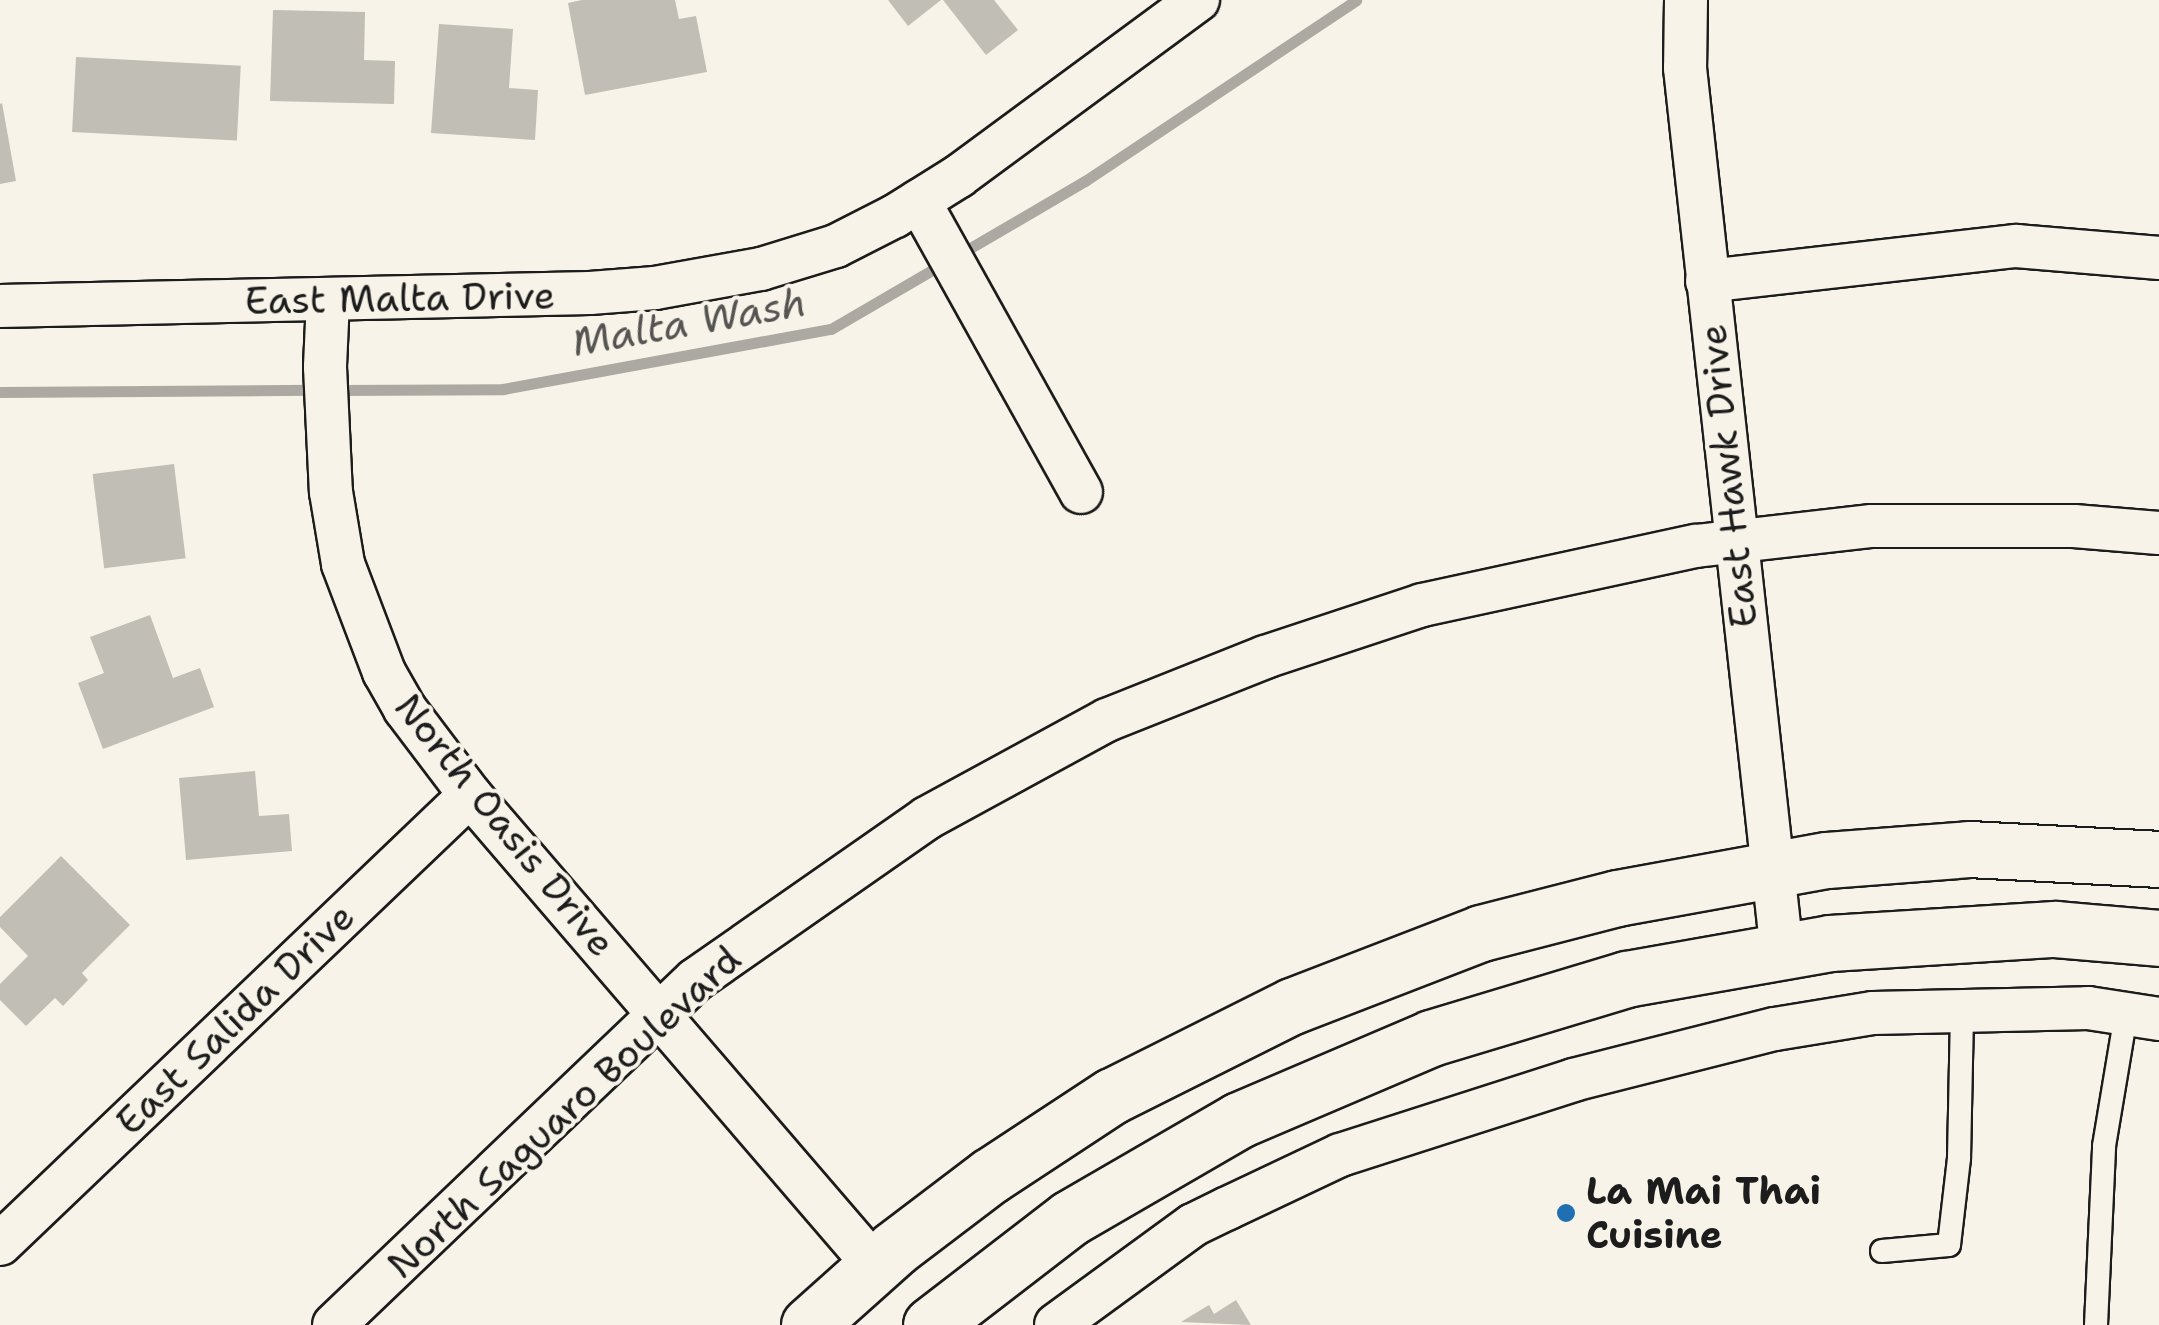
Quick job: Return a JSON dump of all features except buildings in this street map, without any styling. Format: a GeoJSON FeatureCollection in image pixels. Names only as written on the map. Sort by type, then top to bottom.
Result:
{"type":"FeatureCollection","features":[{"type":"Feature","properties":{"kind":"main road"},"geometry":{"type":"LineString","coordinates":[[810,1325],[875,1266],[990,1176],[1112,1096],[1292,1006],[1481,933],[1617,898],[1827,860],[1969,849],[2159,858]]}},
{"type":"Feature","properties":{"kind":"main road"},"geometry":{"type":"LineString","coordinates":[[930,1325],[1070,1218],[1239,1120],[1431,1038],[1626,979],[1830,943],[2055,929],[2159,938]]}},
{"type":"Feature","properties":{"kind":"street","name":"East Malta Drive"},"geometry":{"type":"LineString","coordinates":[[0,306],[590,292],[710,280],[836,246],[920,201],[1198,0]]}},
{"type":"Feature","properties":{"kind":"street","name":"East Hawk Drive"},"geometry":{"type":"LineString","coordinates":[[1686,0],[1685,68],[1782,952]]}},
{"type":"Feature","properties":{"kind":"street"},"geometry":{"type":"LineString","coordinates":[[920,201],[1080,492]]}},
{"type":"Feature","properties":{"kind":"street"},"geometry":{"type":"LineString","coordinates":[[1707,282],[2016,246],[2159,258]]}},
{"type":"Feature","properties":{"kind":"street","name":"North Oasis Drive"},"geometry":{"type":"LineString","coordinates":[[328,300],[325,367],[330,492],[343,564],[384,672],[405,708],[470,795],[875,1266]]}},
{"type":"Feature","properties":{"kind":"street","name":"North Saguaro Boulevard"},"geometry":{"type":"LineString","coordinates":[[334,1325],[696,980],[926,818],[1106,720],[1265,657],[1422,605],[1734,541],[1872,526],[2074,526],[2159,532]]}},
{"type":"Feature","properties":{"kind":"street","name":"East Salida Drive"},"geometry":{"type":"LineString","coordinates":[[0,1244],[470,795]]}},
{"type":"Feature","properties":{"kind":"street"},"geometry":{"type":"LineString","coordinates":[[1056,1325],[1193,1225],[1340,1155],[1479,1107],[1775,1029],[1873,1013],[2088,1008],[2142,1016]]}},
{"type":"Feature","properties":{"kind":"lane"},"geometry":{"type":"LineString","coordinates":[[1882,1251],[1948,1245],[1960,1158],[1962,1009]]}},
{"type":"Feature","properties":{"kind":"lane"},"geometry":{"type":"LineString","coordinates":[[2096,1325],[2104,1146],[2142,1016]]}},
{"type":"Feature","properties":{"kind":"waterway","name":"Malta Wash"},"geometry":{"type":"LineString","coordinates":[[960,254],[1085,181],[1356,0]]}},
{"type":"Feature","properties":{"kind":"waterway","name":"Malta Wash"},"geometry":{"type":"LineString","coordinates":[[336,390],[503,389],[831,329],[944,263]]}},
{"type":"Feature","properties":{"kind":"waterway","name":"Malta Wash"},"geometry":{"type":"LineString","coordinates":[[0,392],[317,390]]}},
{"type":"Feature","properties":{"kind":"place","name":"La Mai Thai Cuisine"},"geometry":{"type":"Point","coordinates":[1566,1213]}}]}
